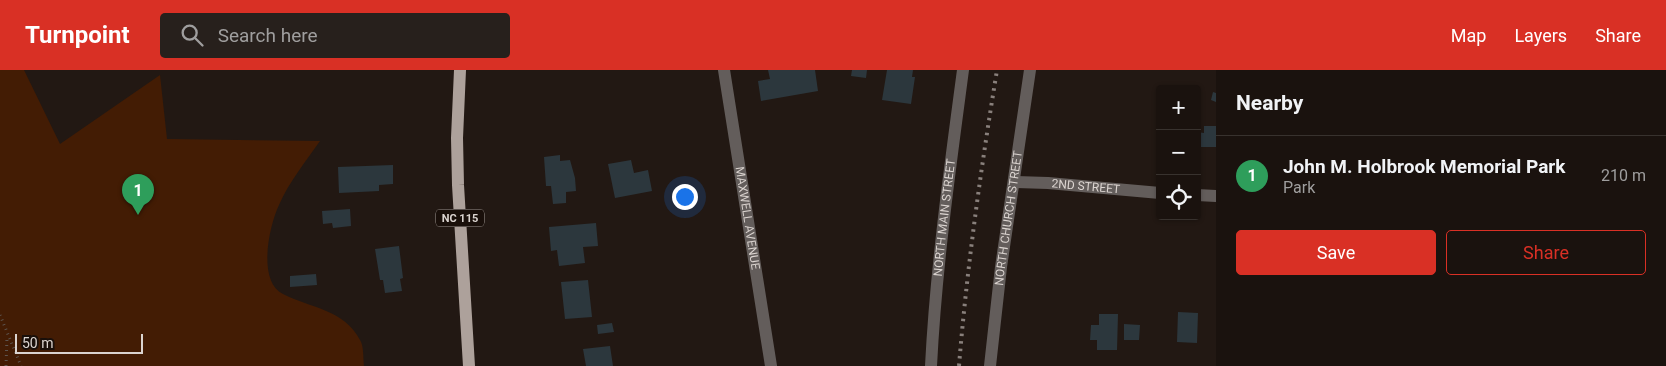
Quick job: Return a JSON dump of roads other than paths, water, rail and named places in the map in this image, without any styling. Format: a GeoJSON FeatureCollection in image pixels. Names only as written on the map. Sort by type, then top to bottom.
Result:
{"type":"FeatureCollection","features":[{"type":"Feature","properties":{"kind":"main road","name":"NC 115"},"geometry":{"type":"LineString","coordinates":[[460,70],[457,138],[458,185],[469,366]]}},
{"type":"Feature","properties":{"kind":"street","name":"MAXWELL AVENUE"},"geometry":{"type":"LineString","coordinates":[[724,70],[771,366]]}},
{"type":"Feature","properties":{"kind":"street","name":"NORTH MAIN STREET"},"geometry":{"type":"LineString","coordinates":[[931,366],[947,193],[963,70]]}},
{"type":"Feature","properties":{"kind":"street","name":"NORTH CHURCH STREET"},"geometry":{"type":"LineString","coordinates":[[990,366],[1030,70]]}},
{"type":"Feature","properties":{"kind":"street","name":"2ND STREET"},"geometry":{"type":"LineString","coordinates":[[1014,182],[1048,183],[1156,193]]}},
{"type":"Feature","properties":{"kind":"street"},"geometry":{"type":"LineString","coordinates":[[1201,195],[1216,196]]}},
{"type":"Feature","properties":{"kind":"railway"},"geometry":{"type":"LineString","coordinates":[[959,366],[975,218],[997,70]]}},
{"type":"Feature","properties":{"kind":"place","name":"John M. Holbrook Memorial Park"},"geometry":{"type":"Point","coordinates":[138,215]}}]}
